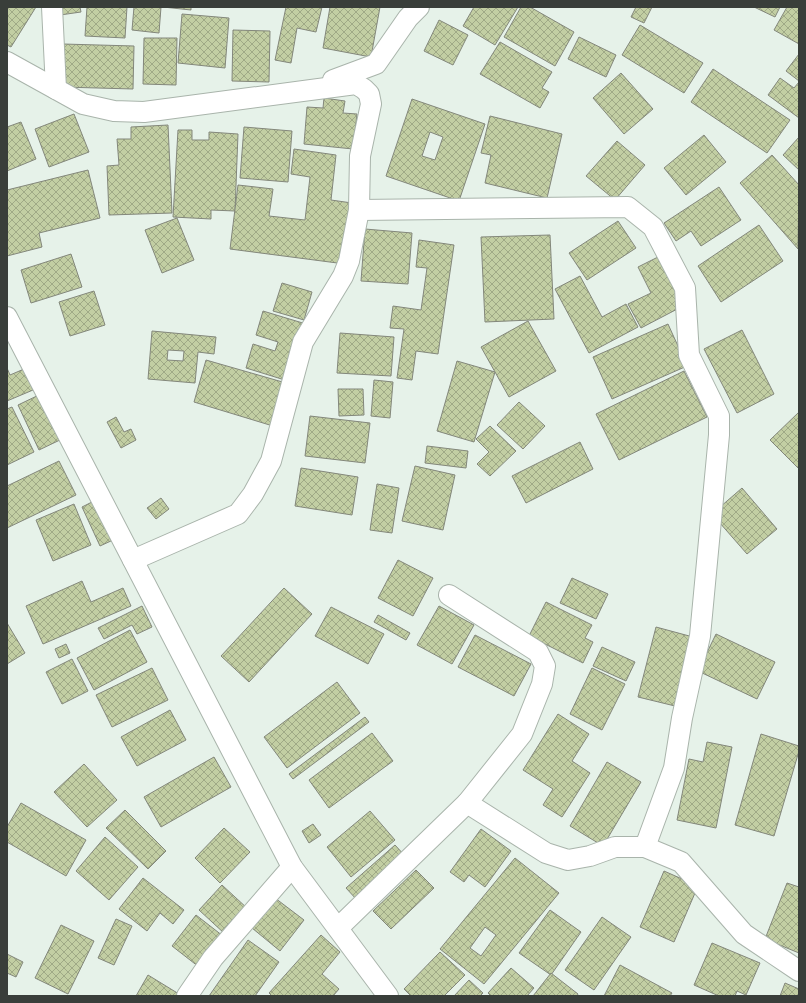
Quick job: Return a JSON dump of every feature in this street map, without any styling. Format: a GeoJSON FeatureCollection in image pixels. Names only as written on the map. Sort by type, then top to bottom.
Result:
{"type":"FeatureCollection","features":[{"type":"Feature","properties":{"kind":"street"},"geometry":{"type":"LineString","coordinates":[[52,7],[56,89]]}},
{"type":"Feature","properties":{"kind":"street"},"geometry":{"type":"LineString","coordinates":[[303,91],[376,64],[408,18],[419,7]]}},
{"type":"Feature","properties":{"kind":"street"},"geometry":{"type":"LineString","coordinates":[[7,62],[83,104],[114,111],[144,112],[356,84],[364,89],[372,104],[360,156],[359,210],[349,261],[343,276],[303,342],[271,461],[254,494],[238,514],[133,560]]}},
{"type":"Feature","properties":{"kind":"street"},"geometry":{"type":"LineString","coordinates":[[359,210],[628,207],[653,227],[685,288],[689,355],[719,416],[719,435],[700,636],[682,718],[674,768],[645,847]]}},
{"type":"Feature","properties":{"kind":"street"},"geometry":{"type":"LineString","coordinates":[[7,317],[292,867],[388,996]]}},
{"type":"Feature","properties":{"kind":"street"},"geometry":{"type":"LineString","coordinates":[[338,928],[467,803],[522,734],[542,684],[545,666],[538,652],[449,595]]}},
{"type":"Feature","properties":{"kind":"street"},"geometry":{"type":"LineString","coordinates":[[467,803],[546,853],[568,860],[590,856],[615,847],[645,847],[681,862],[744,934],[799,971]]}},
{"type":"Feature","properties":{"kind":"street"},"geometry":{"type":"LineString","coordinates":[[187,996],[213,958],[292,867]]}},
{"type":"Feature","properties":{"kind":"building"},"geometry":{"type":"Polygon","coordinates":[[[7,7],[36,7],[11,47],[7,45],[7,7]]]}},
{"type":"Feature","properties":{"kind":"building"},"geometry":{"type":"Polygon","coordinates":[[[59,7],[80,7],[81,12],[60,15],[59,7]]]}},
{"type":"Feature","properties":{"kind":"building"},"geometry":{"type":"Polygon","coordinates":[[[87,7],[127,7],[125,38],[85,36],[87,7]]]}},
{"type":"Feature","properties":{"kind":"building"},"geometry":{"type":"Polygon","coordinates":[[[134,7],[161,7],[159,33],[132,30],[134,7]]]}},
{"type":"Feature","properties":{"kind":"building"},"geometry":{"type":"Polygon","coordinates":[[[163,7],[191,7],[191,10],[163,7]]]}},
{"type":"Feature","properties":{"kind":"building"},"geometry":{"type":"Polygon","coordinates":[[[286,7],[322,7],[316,32],[297,28],[291,63],[275,60],[286,7]]]}},
{"type":"Feature","properties":{"kind":"building"},"geometry":{"type":"Polygon","coordinates":[[[330,7],[380,7],[371,57],[323,48],[330,7]]]}},
{"type":"Feature","properties":{"kind":"building"},"geometry":{"type":"Polygon","coordinates":[[[474,7],[518,7],[495,45],[463,26],[474,7]]]}},
{"type":"Feature","properties":{"kind":"building"},"geometry":{"type":"Polygon","coordinates":[[[521,7],[530,7],[574,32],[555,66],[504,37],[521,7]]]}},
{"type":"Feature","properties":{"kind":"building"},"geometry":{"type":"Polygon","coordinates":[[[636,7],[652,7],[644,23],[631,17],[636,7]]]}},
{"type":"Feature","properties":{"kind":"building"},"geometry":{"type":"Polygon","coordinates":[[[754,7],[780,7],[775,17],[754,7]]]}},
{"type":"Feature","properties":{"kind":"building"},"geometry":{"type":"Polygon","coordinates":[[[787,7],[799,7],[799,44],[774,30],[787,7]]]}},
{"type":"Feature","properties":{"kind":"building"},"geometry":{"type":"Polygon","coordinates":[[[182,14],[229,18],[225,68],[178,63],[182,14]]]}},
{"type":"Feature","properties":{"kind":"building"},"geometry":{"type":"Polygon","coordinates":[[[439,20],[468,35],[453,65],[424,51],[439,20]]]}},
{"type":"Feature","properties":{"kind":"building"},"geometry":{"type":"Polygon","coordinates":[[[640,25],[703,63],[684,93],[622,55],[640,25]]]}},
{"type":"Feature","properties":{"kind":"building"},"geometry":{"type":"Polygon","coordinates":[[[233,30],[270,31],[269,82],[232,81],[233,30]]]}},
{"type":"Feature","properties":{"kind":"building"},"geometry":{"type":"Polygon","coordinates":[[[579,37],[616,55],[606,77],[568,59],[579,37]]]}},
{"type":"Feature","properties":{"kind":"building"},"geometry":{"type":"Polygon","coordinates":[[[144,38],[177,38],[176,85],[143,84],[144,38]]]}},
{"type":"Feature","properties":{"kind":"building"},"geometry":{"type":"Polygon","coordinates":[[[500,42],[552,72],[542,88],[549,92],[540,108],[480,74],[500,42]]]}},
{"type":"Feature","properties":{"kind":"building"},"geometry":{"type":"Polygon","coordinates":[[[63,44],[134,46],[133,89],[62,87],[63,44]]]}},
{"type":"Feature","properties":{"kind":"building"},"geometry":{"type":"Polygon","coordinates":[[[799,54],[799,81],[786,71],[799,54]]]}},
{"type":"Feature","properties":{"kind":"building"},"geometry":{"type":"Polygon","coordinates":[[[713,69],[790,120],[767,153],[691,102],[713,69]]]}},
{"type":"Feature","properties":{"kind":"building"},"geometry":{"type":"Polygon","coordinates":[[[621,73],[653,109],[624,134],[593,98],[621,73]]]}},
{"type":"Feature","properties":{"kind":"building"},"geometry":{"type":"Polygon","coordinates":[[[780,78],[794,88],[799,82],[799,118],[768,95],[780,78]]]}},
{"type":"Feature","properties":{"kind":"building"},"geometry":{"type":"Polygon","coordinates":[[[324,98],[345,101],[343,113],[357,114],[353,149],[304,144],[307,107],[323,108],[324,98]]]}},
{"type":"Feature","properties":{"kind":"building"},"geometry":{"type":"Polygon","coordinates":[[[412,99],[485,124],[459,201],[386,176],[412,99]],[[430,132],[422,156],[435,160],[443,137],[430,132]]]}},
{"type":"Feature","properties":{"kind":"building"},"geometry":{"type":"Polygon","coordinates":[[[74,114],[89,152],[49,167],[35,129],[74,114]]]}},
{"type":"Feature","properties":{"kind":"building"},"geometry":{"type":"Polygon","coordinates":[[[490,116],[562,134],[547,198],[485,183],[491,155],[481,153],[490,116]]]}},
{"type":"Feature","properties":{"kind":"building"},"geometry":{"type":"Polygon","coordinates":[[[21,122],[36,159],[7,171],[7,127],[21,122]]]}},
{"type":"Feature","properties":{"kind":"building"},"geometry":{"type":"Polygon","coordinates":[[[168,125],[172,213],[109,215],[107,166],[119,165],[117,139],[131,139],[131,127],[168,125]]]}},
{"type":"Feature","properties":{"kind":"building"},"geometry":{"type":"Polygon","coordinates":[[[244,127],[292,131],[288,182],[240,178],[244,127]]]}},
{"type":"Feature","properties":{"kind":"building"},"geometry":{"type":"Polygon","coordinates":[[[178,130],[192,130],[192,140],[209,140],[209,132],[238,134],[235,211],[211,210],[211,219],[173,217],[178,130]]]}},
{"type":"Feature","properties":{"kind":"building"},"geometry":{"type":"Polygon","coordinates":[[[704,135],[726,162],[686,195],[664,168],[704,135]]]}},
{"type":"Feature","properties":{"kind":"building"},"geometry":{"type":"Polygon","coordinates":[[[799,137],[799,170],[783,155],[799,137]]]}},
{"type":"Feature","properties":{"kind":"building"},"geometry":{"type":"Polygon","coordinates":[[[617,141],[645,165],[615,200],[586,176],[617,141]]]}},
{"type":"Feature","properties":{"kind":"building"},"geometry":{"type":"Polygon","coordinates":[[[294,149],[336,155],[331,200],[352,203],[345,264],[230,249],[238,185],[273,189],[269,216],[305,220],[310,177],[291,174],[294,149]]]}},
{"type":"Feature","properties":{"kind":"building"},"geometry":{"type":"Polygon","coordinates":[[[772,155],[799,185],[798,249],[740,183],[772,155]]]}},
{"type":"Feature","properties":{"kind":"building"},"geometry":{"type":"Polygon","coordinates":[[[88,170],[100,218],[39,233],[42,247],[7,256],[7,190],[88,170]]]}},
{"type":"Feature","properties":{"kind":"building"},"geometry":{"type":"Polygon","coordinates":[[[719,187],[741,220],[701,246],[691,231],[676,241],[664,223],[719,187]]]}},
{"type":"Feature","properties":{"kind":"building"},"geometry":{"type":"Polygon","coordinates":[[[177,218],[194,260],[162,273],[145,230],[177,218]]]}},
{"type":"Feature","properties":{"kind":"building"},"geometry":{"type":"Polygon","coordinates":[[[618,221],[636,248],[587,280],[569,253],[618,221]]]}},
{"type":"Feature","properties":{"kind":"building"},"geometry":{"type":"Polygon","coordinates":[[[759,225],[783,261],[721,302],[698,266],[759,225]]]}},
{"type":"Feature","properties":{"kind":"building"},"geometry":{"type":"Polygon","coordinates":[[[365,229],[412,233],[408,284],[361,281],[365,229]]]}},
{"type":"Feature","properties":{"kind":"building"},"geometry":{"type":"Polygon","coordinates":[[[550,235],[554,319],[485,322],[481,237],[550,235]]]}},
{"type":"Feature","properties":{"kind":"building"},"geometry":{"type":"Polygon","coordinates":[[[419,240],[454,245],[438,354],[416,351],[412,380],[397,378],[404,329],[390,328],[393,306],[421,310],[427,268],[416,267],[419,240]]]}},
{"type":"Feature","properties":{"kind":"building"},"geometry":{"type":"Polygon","coordinates":[[[71,254],[82,287],[31,303],[21,270],[71,254]]]}},
{"type":"Feature","properties":{"kind":"building"},"geometry":{"type":"Polygon","coordinates":[[[660,256],[685,305],[641,328],[628,304],[651,293],[638,267],[660,256]]]}},
{"type":"Feature","properties":{"kind":"building"},"geometry":{"type":"Polygon","coordinates":[[[580,276],[602,317],[626,304],[638,327],[589,353],[555,289],[580,276]]]}},
{"type":"Feature","properties":{"kind":"building"},"geometry":{"type":"Polygon","coordinates":[[[282,283],[312,292],[304,320],[273,311],[282,283]]]}},
{"type":"Feature","properties":{"kind":"building"},"geometry":{"type":"Polygon","coordinates":[[[94,291],[105,325],[70,336],[59,302],[94,291]]]}},
{"type":"Feature","properties":{"kind":"building"},"geometry":{"type":"Polygon","coordinates":[[[263,311],[306,324],[288,381],[246,368],[253,344],[275,351],[278,342],[256,335],[263,311]]]}},
{"type":"Feature","properties":{"kind":"building"},"geometry":{"type":"Polygon","coordinates":[[[528,321],[556,371],[509,397],[481,347],[528,321]]]}},
{"type":"Feature","properties":{"kind":"building"},"geometry":{"type":"Polygon","coordinates":[[[668,324],[687,366],[612,399],[593,357],[668,324]]]}},
{"type":"Feature","properties":{"kind":"building"},"geometry":{"type":"Polygon","coordinates":[[[742,330],[774,394],[737,413],[704,349],[742,330]]]}},
{"type":"Feature","properties":{"kind":"building"},"geometry":{"type":"Polygon","coordinates":[[[152,331],[216,337],[214,354],[198,352],[195,383],[148,379],[152,331]],[[168,350],[167,360],[183,361],[184,351],[168,350]]]}},
{"type":"Feature","properties":{"kind":"building"},"geometry":{"type":"Polygon","coordinates":[[[340,333],[394,337],[391,376],[337,373],[340,333]]]}},
{"type":"Feature","properties":{"kind":"building"},"geometry":{"type":"Polygon","coordinates":[[[206,360],[286,383],[273,426],[194,402],[206,360]]]}},
{"type":"Feature","properties":{"kind":"building"},"geometry":{"type":"Polygon","coordinates":[[[457,361],[495,372],[474,442],[437,431],[457,361]]]}},
{"type":"Feature","properties":{"kind":"building"},"geometry":{"type":"Polygon","coordinates":[[[7,368],[10,375],[24,369],[33,390],[7,401],[7,368]]]}},
{"type":"Feature","properties":{"kind":"building"},"geometry":{"type":"Polygon","coordinates":[[[684,371],[707,417],[619,460],[596,414],[684,371]]]}},
{"type":"Feature","properties":{"kind":"building"},"geometry":{"type":"Polygon","coordinates":[[[374,380],[393,382],[390,418],[371,416],[374,380]]]}},
{"type":"Feature","properties":{"kind":"building"},"geometry":{"type":"Polygon","coordinates":[[[338,389],[363,389],[364,415],[339,416],[338,389]]]}},
{"type":"Feature","properties":{"kind":"building"},"geometry":{"type":"Polygon","coordinates":[[[41,394],[62,439],[39,450],[18,405],[41,394]]]}},
{"type":"Feature","properties":{"kind":"building"},"geometry":{"type":"Polygon","coordinates":[[[519,402],[545,426],[523,449],[497,425],[519,402]]]}},
{"type":"Feature","properties":{"kind":"building"},"geometry":{"type":"Polygon","coordinates":[[[12,407],[34,452],[7,465],[7,409],[12,407]]]}},
{"type":"Feature","properties":{"kind":"building"},"geometry":{"type":"Polygon","coordinates":[[[799,412],[799,469],[770,440],[799,412]]]}},
{"type":"Feature","properties":{"kind":"building"},"geometry":{"type":"Polygon","coordinates":[[[310,416],[370,423],[365,463],[305,456],[310,416]]]}},
{"type":"Feature","properties":{"kind":"building"},"geometry":{"type":"Polygon","coordinates":[[[116,417],[124,432],[131,429],[136,440],[121,448],[107,422],[116,417]]]}},
{"type":"Feature","properties":{"kind":"building"},"geometry":{"type":"Polygon","coordinates":[[[490,426],[516,451],[490,476],[477,464],[489,452],[476,439],[490,426]]]}},
{"type":"Feature","properties":{"kind":"building"},"geometry":{"type":"Polygon","coordinates":[[[580,442],[593,469],[526,503],[512,476],[580,442]]]}},
{"type":"Feature","properties":{"kind":"building"},"geometry":{"type":"Polygon","coordinates":[[[427,446],[468,451],[466,468],[425,463],[427,446]]]}},
{"type":"Feature","properties":{"kind":"building"},"geometry":{"type":"Polygon","coordinates":[[[59,461],[76,495],[7,528],[7,486],[59,461]]]}},
{"type":"Feature","properties":{"kind":"building"},"geometry":{"type":"Polygon","coordinates":[[[415,466],[455,475],[443,530],[402,521],[415,466]]]}},
{"type":"Feature","properties":{"kind":"building"},"geometry":{"type":"Polygon","coordinates":[[[301,468],[358,477],[352,515],[295,506],[301,468]]]}},
{"type":"Feature","properties":{"kind":"building"},"geometry":{"type":"Polygon","coordinates":[[[377,484],[399,488],[392,533],[370,530],[377,484]]]}},
{"type":"Feature","properties":{"kind":"building"},"geometry":{"type":"Polygon","coordinates":[[[742,488],[777,529],[747,554],[712,514],[742,488]]]}},
{"type":"Feature","properties":{"kind":"building"},"geometry":{"type":"Polygon","coordinates":[[[161,498],[169,509],[156,519],[147,508],[161,498]]]}},
{"type":"Feature","properties":{"kind":"building"},"geometry":{"type":"Polygon","coordinates":[[[94,501],[113,540],[100,546],[82,507],[94,501]]]}},
{"type":"Feature","properties":{"kind":"building"},"geometry":{"type":"Polygon","coordinates":[[[74,504],[91,545],[53,561],[36,520],[74,504]]]}},
{"type":"Feature","properties":{"kind":"building"},"geometry":{"type":"Polygon","coordinates":[[[398,560],[433,578],[413,616],[378,598],[398,560]]]}},
{"type":"Feature","properties":{"kind":"building"},"geometry":{"type":"Polygon","coordinates":[[[572,578],[608,594],[596,619],[560,603],[572,578]]]}},
{"type":"Feature","properties":{"kind":"building"},"geometry":{"type":"Polygon","coordinates":[[[82,581],[91,602],[123,588],[131,606],[43,644],[26,606],[82,581]]]}},
{"type":"Feature","properties":{"kind":"building"},"geometry":{"type":"Polygon","coordinates":[[[284,588],[312,614],[249,682],[221,656],[284,588]]]}},
{"type":"Feature","properties":{"kind":"building"},"geometry":{"type":"Polygon","coordinates":[[[546,602],[592,625],[585,638],[593,642],[583,663],[529,636],[546,602]]]}},
{"type":"Feature","properties":{"kind":"building"},"geometry":{"type":"Polygon","coordinates":[[[142,606],[152,627],[137,634],[132,625],[104,639],[98,628],[142,606]]]}},
{"type":"Feature","properties":{"kind":"building"},"geometry":{"type":"Polygon","coordinates":[[[439,606],[474,625],[452,664],[417,645],[439,606]]]}},
{"type":"Feature","properties":{"kind":"building"},"geometry":{"type":"Polygon","coordinates":[[[331,607],[384,634],[368,664],[315,636],[331,607]]]}},
{"type":"Feature","properties":{"kind":"building"},"geometry":{"type":"Polygon","coordinates":[[[378,615],[410,633],[406,640],[374,622],[378,615]]]}},
{"type":"Feature","properties":{"kind":"building"},"geometry":{"type":"Polygon","coordinates":[[[7,623],[25,653],[7,664],[7,623]]]}},
{"type":"Feature","properties":{"kind":"building"},"geometry":{"type":"Polygon","coordinates":[[[656,627],[693,637],[675,706],[638,697],[656,627]]]}},
{"type":"Feature","properties":{"kind":"building"},"geometry":{"type":"Polygon","coordinates":[[[130,630],[147,662],[94,690],[77,658],[130,630]]]}},
{"type":"Feature","properties":{"kind":"building"},"geometry":{"type":"Polygon","coordinates":[[[716,634],[775,662],[757,699],[698,671],[716,634]]]}},
{"type":"Feature","properties":{"kind":"building"},"geometry":{"type":"Polygon","coordinates":[[[475,635],[531,664],[514,696],[458,667],[475,635]]]}},
{"type":"Feature","properties":{"kind":"building"},"geometry":{"type":"Polygon","coordinates":[[[66,644],[70,653],[59,658],[55,649],[66,644]]]}},
{"type":"Feature","properties":{"kind":"building"},"geometry":{"type":"Polygon","coordinates":[[[602,647],[635,662],[626,681],[593,666],[602,647]]]}},
{"type":"Feature","properties":{"kind":"building"},"geometry":{"type":"Polygon","coordinates":[[[72,659],[88,691],[62,704],[46,672],[72,659]]]}},
{"type":"Feature","properties":{"kind":"building"},"geometry":{"type":"Polygon","coordinates":[[[152,668],[168,700],[112,727],[96,695],[152,668]]]}},
{"type":"Feature","properties":{"kind":"building"},"geometry":{"type":"Polygon","coordinates":[[[592,668],[625,684],[602,730],[570,714],[592,668]]]}},
{"type":"Feature","properties":{"kind":"building"},"geometry":{"type":"Polygon","coordinates":[[[337,682],[360,713],[287,768],[264,737],[337,682]]]}},
{"type":"Feature","properties":{"kind":"building"},"geometry":{"type":"Polygon","coordinates":[[[170,710],[186,740],[137,766],[121,737],[170,710]]]}},
{"type":"Feature","properties":{"kind":"building"},"geometry":{"type":"Polygon","coordinates":[[[558,714],[589,734],[572,761],[590,773],[562,817],[543,805],[553,789],[523,770],[558,714]]]}},
{"type":"Feature","properties":{"kind":"building"},"geometry":{"type":"Polygon","coordinates":[[[365,717],[369,722],[293,779],[289,774],[365,717]]]}},
{"type":"Feature","properties":{"kind":"building"},"geometry":{"type":"Polygon","coordinates":[[[372,733],[393,761],[329,808],[309,780],[372,733]]]}},
{"type":"Feature","properties":{"kind":"building"},"geometry":{"type":"Polygon","coordinates":[[[761,734],[799,746],[799,751],[774,836],[735,825],[761,734]]]}},
{"type":"Feature","properties":{"kind":"building"},"geometry":{"type":"Polygon","coordinates":[[[707,742],[732,747],[716,828],[677,820],[689,759],[703,762],[707,742]]]}},
{"type":"Feature","properties":{"kind":"building"},"geometry":{"type":"Polygon","coordinates":[[[214,757],[231,787],[161,827],[144,797],[214,757]]]}},
{"type":"Feature","properties":{"kind":"building"},"geometry":{"type":"Polygon","coordinates":[[[607,762],[641,782],[603,846],[570,826],[607,762]]]}},
{"type":"Feature","properties":{"kind":"building"},"geometry":{"type":"Polygon","coordinates":[[[84,764],[117,800],[87,827],[54,792],[84,764]]]}},
{"type":"Feature","properties":{"kind":"building"},"geometry":{"type":"Polygon","coordinates":[[[21,803],[86,840],[66,876],[7,842],[7,827],[21,803]]]}},
{"type":"Feature","properties":{"kind":"building"},"geometry":{"type":"Polygon","coordinates":[[[125,810],[166,851],[148,869],[106,828],[125,810]]]}},
{"type":"Feature","properties":{"kind":"building"},"geometry":{"type":"Polygon","coordinates":[[[370,811],[395,840],[351,877],[327,847],[370,811]]]}},
{"type":"Feature","properties":{"kind":"building"},"geometry":{"type":"Polygon","coordinates":[[[313,824],[321,835],[309,843],[302,831],[313,824]]]}},
{"type":"Feature","properties":{"kind":"building"},"geometry":{"type":"Polygon","coordinates":[[[224,828],[250,852],[220,883],[195,858],[224,828]]]}},
{"type":"Feature","properties":{"kind":"building"},"geometry":{"type":"Polygon","coordinates":[[[481,829],[511,851],[485,887],[469,875],[464,882],[450,872],[481,829]]]}},
{"type":"Feature","properties":{"kind":"building"},"geometry":{"type":"Polygon","coordinates":[[[105,837],[138,867],[109,900],[76,871],[105,837]]]}},
{"type":"Feature","properties":{"kind":"building"},"geometry":{"type":"Polygon","coordinates":[[[395,845],[406,857],[357,900],[346,888],[395,845]]]}},
{"type":"Feature","properties":{"kind":"building"},"geometry":{"type":"Polygon","coordinates":[[[515,858],[559,893],[484,984],[440,949],[515,858]],[[485,927],[470,948],[481,956],[496,935],[485,927]]]}},
{"type":"Feature","properties":{"kind":"building"},"geometry":{"type":"Polygon","coordinates":[[[416,870],[434,888],[391,929],[373,911],[416,870]]]}},
{"type":"Feature","properties":{"kind":"building"},"geometry":{"type":"Polygon","coordinates":[[[664,871],[698,886],[674,942],[640,927],[664,871]]]}},
{"type":"Feature","properties":{"kind":"building"},"geometry":{"type":"Polygon","coordinates":[[[143,878],[184,910],[173,924],[160,913],[147,931],[119,909],[143,878]]]}},
{"type":"Feature","properties":{"kind":"building"},"geometry":{"type":"Polygon","coordinates":[[[787,883],[799,887],[799,953],[765,939],[787,883]]]}},
{"type":"Feature","properties":{"kind":"building"},"geometry":{"type":"Polygon","coordinates":[[[222,885],[248,909],[225,934],[199,910],[222,885]]]}},
{"type":"Feature","properties":{"kind":"building"},"geometry":{"type":"Polygon","coordinates":[[[275,898],[304,920],[280,951],[252,928],[275,898]]]}},
{"type":"Feature","properties":{"kind":"building"},"geometry":{"type":"Polygon","coordinates":[[[550,910],[581,932],[551,975],[519,953],[550,910]]]}},
{"type":"Feature","properties":{"kind":"building"},"geometry":{"type":"Polygon","coordinates":[[[196,915],[223,936],[199,967],[172,946],[196,915]]]}},
{"type":"Feature","properties":{"kind":"building"},"geometry":{"type":"Polygon","coordinates":[[[602,917],[631,937],[594,990],[565,970],[602,917]]]}},
{"type":"Feature","properties":{"kind":"building"},"geometry":{"type":"Polygon","coordinates":[[[116,919],[132,926],[114,965],[98,958],[116,919]]]}},
{"type":"Feature","properties":{"kind":"building"},"geometry":{"type":"Polygon","coordinates":[[[61,925],[94,941],[68,994],[35,978],[61,925]]]}},
{"type":"Feature","properties":{"kind":"building"},"geometry":{"type":"Polygon","coordinates":[[[321,935],[340,952],[322,974],[339,989],[333,996],[272,996],[269,993],[321,935]]]}},
{"type":"Feature","properties":{"kind":"building"},"geometry":{"type":"Polygon","coordinates":[[[248,940],[279,962],[255,996],[209,996],[248,940]]]}},
{"type":"Feature","properties":{"kind":"building"},"geometry":{"type":"Polygon","coordinates":[[[712,943],[760,963],[746,995],[737,991],[735,996],[719,996],[694,985],[712,943]]]}},
{"type":"Feature","properties":{"kind":"building"},"geometry":{"type":"Polygon","coordinates":[[[440,952],[465,975],[444,996],[411,996],[404,989],[440,952]]]}},
{"type":"Feature","properties":{"kind":"building"},"geometry":{"type":"Polygon","coordinates":[[[7,954],[23,962],[16,977],[7,973],[7,954]]]}},
{"type":"Feature","properties":{"kind":"building"},"geometry":{"type":"Polygon","coordinates":[[[620,965],[672,993],[670,996],[604,996],[620,965]]]}},
{"type":"Feature","properties":{"kind":"building"},"geometry":{"type":"Polygon","coordinates":[[[511,968],[534,988],[527,996],[491,996],[488,993],[511,968]]]}},
{"type":"Feature","properties":{"kind":"building"},"geometry":{"type":"Polygon","coordinates":[[[551,973],[578,994],[577,996],[533,996],[551,973]]]}},
{"type":"Feature","properties":{"kind":"building"},"geometry":{"type":"Polygon","coordinates":[[[148,975],[179,994],[178,996],[136,996],[148,975]]]}},
{"type":"Feature","properties":{"kind":"building"},"geometry":{"type":"Polygon","coordinates":[[[469,980],[483,993],[480,996],[454,996],[469,980]]]}},
{"type":"Feature","properties":{"kind":"building"},"geometry":{"type":"Polygon","coordinates":[[[785,983],[799,989],[799,996],[780,996],[785,983]]]}}]}
